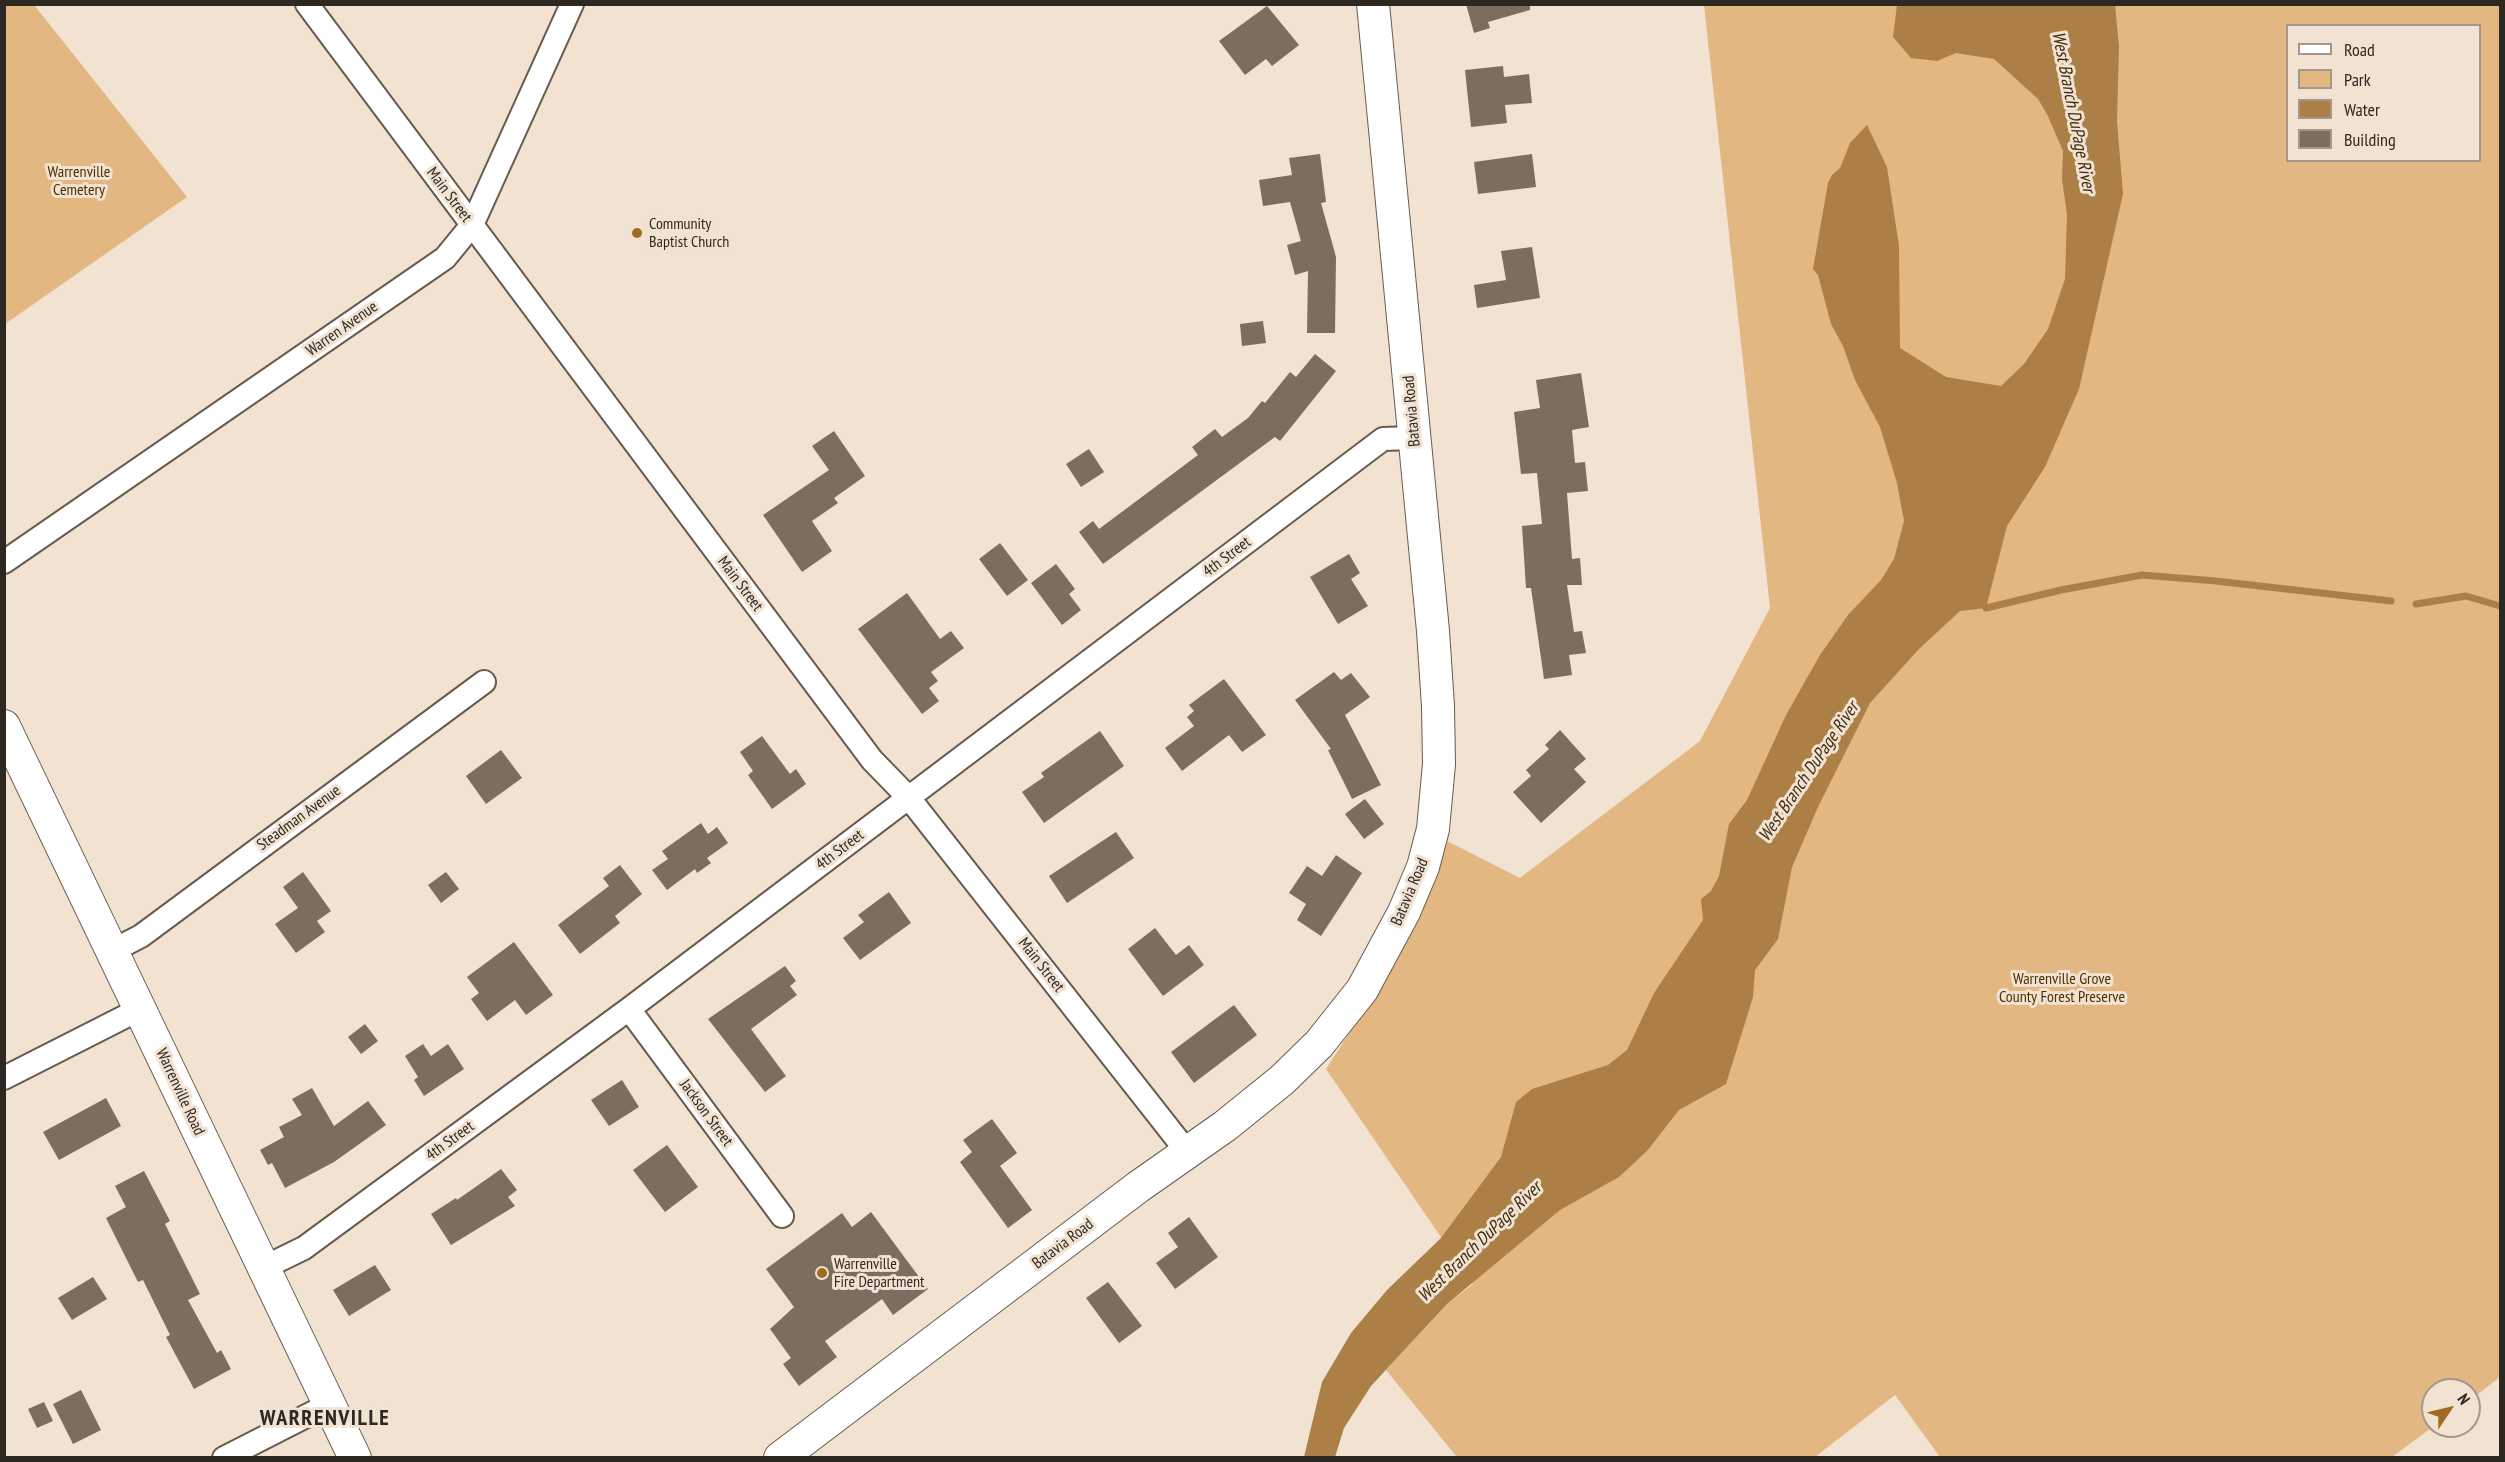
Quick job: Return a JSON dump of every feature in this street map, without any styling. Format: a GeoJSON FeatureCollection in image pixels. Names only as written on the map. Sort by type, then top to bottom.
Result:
{"type":"FeatureCollection","features":[{"type":"Feature","properties":{"kind":"main road","name":"Batavia Road"},"geometry":{"type":"LineString","coordinates":[[780,1458],[1274,1087],[1319,1044],[1362,990],[1404,912],[1423,867],[1432,829],[1439,765],[1438,706],[1373,4]]}},
{"type":"Feature","properties":{"kind":"main road","name":"Warrenville Road"},"geometry":{"type":"LineString","coordinates":[[4,726],[355,1458]]}},
{"type":"Feature","properties":{"kind":"street","name":"Main Street"},"geometry":{"type":"LineString","coordinates":[[307,4],[872,760],[909,798],[1188,1152]]}},
{"type":"Feature","properties":{"kind":"street","name":"Warren Avenue"},"geometry":{"type":"LineString","coordinates":[[4,562],[445,258],[472,225],[572,4]]}},
{"type":"Feature","properties":{"kind":"street","name":"4th Street"},"geometry":{"type":"LineString","coordinates":[[263,1268],[304,1248],[629,1009],[1383,439],[1414,438]]}},
{"type":"Feature","properties":{"kind":"street","name":"Steadman Avenue"},"geometry":{"type":"LineString","coordinates":[[112,951],[141,936],[484,682]]}},
{"type":"Feature","properties":{"kind":"street"},"geometry":{"type":"LineString","coordinates":[[4,1078],[140,1008]]}},
{"type":"Feature","properties":{"kind":"street","name":"Jackson Street"},"geometry":{"type":"LineString","coordinates":[[629,1009],[782,1216]]}},
{"type":"Feature","properties":{"kind":"street"},"geometry":{"type":"LineString","coordinates":[[224,1458],[328,1405]]}},
{"type":"Feature","properties":{"kind":"green space","name":"Warrenville Cemetery"},"geometry":{"type":"Polygon","coordinates":[[[5,4],[34,5],[187,197],[5,324],[5,4]]]}},
{"type":"Feature","properties":{"kind":"green space","name":"Warrenville Grove County Forest Preserve"},"geometry":{"type":"Polygon","coordinates":[[[1704,5],[2500,5],[2500,1377],[2481,1392],[2481,1378],[2421,1378],[2421,1436],[2392,1457],[1940,1457],[1895,1395],[1815,1457],[1457,1457],[1386,1370],[1447,1304],[1473,1284],[1326,1069],[1380,986],[1417,921],[1447,841],[1520,878],[1700,741],[1770,608],[1704,5]]]}},
{"type":"Feature","properties":{"kind":"water","name":"West Branch DuPage River"},"geometry":{"type":"Polygon","coordinates":[[[1897,5],[2115,5],[2119,47],[2117,121],[2123,194],[2079,389],[2045,467],[2007,526],[1986,608],[1960,611],[1919,649],[1870,703],[1818,807],[1792,867],[1778,939],[1755,970],[1753,997],[1726,1084],[1679,1110],[1647,1151],[1619,1177],[1560,1210],[1447,1304],[1371,1386],[1344,1428],[1335,1457],[1304,1457],[1322,1382],[1351,1333],[1387,1290],[1441,1238],[1501,1157],[1516,1102],[1532,1089],[1608,1065],[1627,1050],[1654,993],[1703,920],[1701,899],[1711,891],[1719,876],[1729,824],[1747,800],[1786,715],[1820,655],[1848,615],[1881,580],[1894,559],[1904,521],[1897,483],[1880,427],[1855,380],[1843,346],[1831,324],[1818,275],[1813,269],[1828,183],[1832,175],[1840,168],[1850,143],[1867,125],[1887,167],[1899,246],[1900,348],[1946,377],[2001,386],[2024,364],[2048,329],[2065,279],[2067,215],[2062,179],[2063,151],[2047,114],[2038,99],[1994,59],[1956,53],[1937,61],[1911,58],[1893,37],[1897,5]]]}},
{"type":"Feature","properties":{"kind":"building"},"geometry":{"type":"Polygon","coordinates":[[[1466,4],[1530,4],[1530,10],[1488,22],[1490,28],[1474,33],[1466,4]]]}},
{"type":"Feature","properties":{"kind":"building"},"geometry":{"type":"Polygon","coordinates":[[[1267,6],[1299,45],[1272,66],[1266,59],[1245,75],[1219,41],[1267,6]]]}},
{"type":"Feature","properties":{"kind":"building"},"geometry":{"type":"Polygon","coordinates":[[[1503,66],[1504,77],[1529,74],[1532,103],[1505,105],[1507,123],[1471,127],[1465,70],[1503,66]]]}},
{"type":"Feature","properties":{"kind":"building"},"geometry":{"type":"Polygon","coordinates":[[[1320,154],[1326,202],[1321,203],[1336,257],[1335,333],[1307,333],[1308,271],[1295,275],[1287,245],[1301,241],[1290,202],[1263,206],[1259,180],[1292,175],[1289,158],[1320,154]]]}},
{"type":"Feature","properties":{"kind":"building"},"geometry":{"type":"Polygon","coordinates":[[[1532,154],[1536,187],[1478,194],[1474,162],[1532,154]]]}},
{"type":"Feature","properties":{"kind":"building"},"geometry":{"type":"Polygon","coordinates":[[[1532,247],[1540,298],[1477,308],[1474,285],[1506,280],[1501,251],[1532,247]]]}},
{"type":"Feature","properties":{"kind":"building"},"geometry":{"type":"Polygon","coordinates":[[[1263,321],[1266,343],[1242,346],[1240,324],[1263,321]]]}},
{"type":"Feature","properties":{"kind":"building"},"geometry":{"type":"Polygon","coordinates":[[[1315,354],[1336,371],[1280,441],[1275,437],[1103,564],[1079,532],[1093,521],[1099,529],[1198,455],[1192,447],[1215,429],[1222,437],[1248,418],[1262,401],[1265,403],[1290,372],[1296,377],[1315,354]]]}},
{"type":"Feature","properties":{"kind":"building"},"geometry":{"type":"Polygon","coordinates":[[[1581,373],[1589,427],[1572,430],[1575,463],[1585,462],[1588,491],[1567,493],[1572,559],[1580,558],[1582,585],[1567,585],[1574,632],[1582,631],[1586,653],[1569,655],[1572,675],[1544,679],[1531,588],[1526,588],[1522,526],[1542,524],[1537,473],[1521,474],[1514,412],[1540,408],[1536,380],[1581,373]]]}},
{"type":"Feature","properties":{"kind":"building"},"geometry":{"type":"Polygon","coordinates":[[[834,431],[865,476],[834,498],[838,503],[812,521],[832,551],[802,572],[763,515],[829,470],[812,446],[834,431]]]}},
{"type":"Feature","properties":{"kind":"building"},"geometry":{"type":"Polygon","coordinates":[[[1089,449],[1104,472],[1081,487],[1066,464],[1089,449]]]}},
{"type":"Feature","properties":{"kind":"building"},"geometry":{"type":"Polygon","coordinates":[[[1000,543],[1028,580],[1007,596],[979,559],[1000,543]]]}},
{"type":"Feature","properties":{"kind":"building"},"geometry":{"type":"Polygon","coordinates":[[[1349,554],[1360,573],[1351,579],[1368,606],[1338,624],[1310,577],[1349,554]]]}},
{"type":"Feature","properties":{"kind":"building"},"geometry":{"type":"Polygon","coordinates":[[[1056,564],[1075,589],[1069,594],[1081,610],[1062,625],[1031,583],[1056,564]]]}},
{"type":"Feature","properties":{"kind":"building"},"geometry":{"type":"Polygon","coordinates":[[[907,593],[940,639],[951,631],[964,648],[931,672],[938,681],[929,688],[939,701],[922,714],[858,629],[907,593]]]}},
{"type":"Feature","properties":{"kind":"building"},"geometry":{"type":"Polygon","coordinates":[[[1334,672],[1341,680],[1351,673],[1370,697],[1345,715],[1381,785],[1352,799],[1328,750],[1331,749],[1295,700],[1334,672]]]}},
{"type":"Feature","properties":{"kind":"building"},"geometry":{"type":"Polygon","coordinates":[[[1224,679],[1266,735],[1242,752],[1229,735],[1182,771],[1165,748],[1194,726],[1187,717],[1194,711],[1189,705],[1224,679]]]}},
{"type":"Feature","properties":{"kind":"building"},"geometry":{"type":"Polygon","coordinates":[[[1560,730],[1586,759],[1574,769],[1586,782],[1541,823],[1513,792],[1531,776],[1526,770],[1549,749],[1545,745],[1560,730]]]}},
{"type":"Feature","properties":{"kind":"building"},"geometry":{"type":"Polygon","coordinates":[[[1100,731],[1124,766],[1044,823],[1022,792],[1044,777],[1041,773],[1100,731]]]}},
{"type":"Feature","properties":{"kind":"building"},"geometry":{"type":"Polygon","coordinates":[[[762,736],[790,774],[796,769],[806,784],[772,809],[748,775],[753,771],[740,752],[762,736]]]}},
{"type":"Feature","properties":{"kind":"building"},"geometry":{"type":"Polygon","coordinates":[[[501,750],[522,778],[486,804],[466,776],[501,750]]]}},
{"type":"Feature","properties":{"kind":"building"},"geometry":{"type":"Polygon","coordinates":[[[1365,799],[1384,824],[1364,839],[1345,814],[1365,799]]]}},
{"type":"Feature","properties":{"kind":"building"},"geometry":{"type":"Polygon","coordinates":[[[701,823],[708,834],[717,827],[728,843],[707,858],[711,863],[697,873],[695,869],[667,890],[652,870],[668,859],[662,851],[701,823]]]}},
{"type":"Feature","properties":{"kind":"building"},"geometry":{"type":"Polygon","coordinates":[[[1116,832],[1134,858],[1067,903],[1049,876],[1116,832]]]}},
{"type":"Feature","properties":{"kind":"building"},"geometry":{"type":"Polygon","coordinates":[[[1336,855],[1362,873],[1321,936],[1297,920],[1306,904],[1289,893],[1307,866],[1322,876],[1336,855]]]}},
{"type":"Feature","properties":{"kind":"building"},"geometry":{"type":"Polygon","coordinates":[[[620,865],[642,894],[615,916],[620,923],[580,954],[558,925],[609,886],[603,878],[620,865]]]}},
{"type":"Feature","properties":{"kind":"building"},"geometry":{"type":"Polygon","coordinates":[[[303,872],[331,911],[317,921],[325,932],[296,953],[275,924],[298,908],[283,887],[303,872]]]}},
{"type":"Feature","properties":{"kind":"building"},"geometry":{"type":"Polygon","coordinates":[[[446,872],[459,889],[441,903],[428,885],[446,872]]]}},
{"type":"Feature","properties":{"kind":"building"},"geometry":{"type":"Polygon","coordinates":[[[889,892],[911,923],[860,960],[843,938],[864,922],[858,915],[889,892]]]}},
{"type":"Feature","properties":{"kind":"building"},"geometry":{"type":"Polygon","coordinates":[[[1155,928],[1176,955],[1189,945],[1204,965],[1163,996],[1128,949],[1155,928]]]}},
{"type":"Feature","properties":{"kind":"building"},"geometry":{"type":"Polygon","coordinates":[[[514,942],[553,995],[526,1015],[515,1000],[487,1021],[471,999],[479,993],[467,977],[514,942]]]}},
{"type":"Feature","properties":{"kind":"building"},"geometry":{"type":"Polygon","coordinates":[[[785,966],[796,981],[790,986],[797,995],[751,1029],[786,1076],[765,1092],[708,1019],[785,966]]]}},
{"type":"Feature","properties":{"kind":"building"},"geometry":{"type":"Polygon","coordinates":[[[1234,1005],[1257,1035],[1194,1083],[1171,1052],[1234,1005]]]}},
{"type":"Feature","properties":{"kind":"building"},"geometry":{"type":"Polygon","coordinates":[[[365,1024],[378,1041],[361,1054],[348,1037],[365,1024]]]}},
{"type":"Feature","properties":{"kind":"building"},"geometry":{"type":"Polygon","coordinates":[[[423,1044],[431,1056],[448,1044],[464,1069],[424,1096],[414,1080],[418,1077],[405,1056],[423,1044]]]}},
{"type":"Feature","properties":{"kind":"building"},"geometry":{"type":"Polygon","coordinates":[[[622,1080],[639,1107],[609,1126],[591,1100],[622,1080]]]}},
{"type":"Feature","properties":{"kind":"building"},"geometry":{"type":"Polygon","coordinates":[[[312,1088],[334,1126],[368,1101],[386,1125],[334,1162],[285,1188],[272,1163],[268,1165],[260,1150],[284,1137],[279,1127],[302,1115],[292,1099],[312,1088]]]}},
{"type":"Feature","properties":{"kind":"building"},"geometry":{"type":"Polygon","coordinates":[[[106,1098],[121,1126],[59,1160],[43,1132],[106,1098]]]}},
{"type":"Feature","properties":{"kind":"building"},"geometry":{"type":"Polygon","coordinates":[[[992,1119],[1017,1153],[1000,1166],[1032,1210],[1008,1228],[960,1162],[972,1152],[963,1140],[992,1119]]]}},
{"type":"Feature","properties":{"kind":"building"},"geometry":{"type":"Polygon","coordinates":[[[667,1145],[698,1187],[665,1212],[633,1170],[667,1145]]]}},
{"type":"Feature","properties":{"kind":"building"},"geometry":{"type":"Polygon","coordinates":[[[501,1169],[517,1190],[508,1197],[515,1206],[451,1245],[431,1214],[456,1198],[457,1200],[501,1169]]]}},
{"type":"Feature","properties":{"kind":"building"},"geometry":{"type":"Polygon","coordinates":[[[144,1171],[170,1221],[165,1224],[200,1294],[188,1300],[217,1353],[221,1350],[231,1369],[194,1389],[166,1337],[170,1335],[143,1280],[138,1282],[106,1218],[126,1207],[115,1186],[144,1171]]]}},
{"type":"Feature","properties":{"kind":"building","name":"Warrenville Fire Department"},"geometry":{"type":"Polygon","coordinates":[[[871,1212],[928,1289],[893,1315],[882,1299],[825,1341],[837,1357],[799,1386],[783,1364],[791,1358],[770,1329],[794,1307],[766,1269],[842,1213],[852,1227],[871,1212]]]}},
{"type":"Feature","properties":{"kind":"building"},"geometry":{"type":"Polygon","coordinates":[[[1189,1217],[1218,1257],[1175,1289],[1156,1263],[1178,1247],[1168,1233],[1189,1217]]]}},
{"type":"Feature","properties":{"kind":"building"},"geometry":{"type":"Polygon","coordinates":[[[375,1265],[391,1290],[349,1316],[333,1290],[375,1265]]]}},
{"type":"Feature","properties":{"kind":"building"},"geometry":{"type":"Polygon","coordinates":[[[93,1277],[107,1299],[72,1320],[58,1298],[93,1277]]]}},
{"type":"Feature","properties":{"kind":"building"},"geometry":{"type":"Polygon","coordinates":[[[1108,1282],[1142,1326],[1119,1343],[1086,1298],[1108,1282]]]}},
{"type":"Feature","properties":{"kind":"building"},"geometry":{"type":"Polygon","coordinates":[[[81,1390],[101,1430],[73,1444],[53,1404],[81,1390]]]}},
{"type":"Feature","properties":{"kind":"building"},"geometry":{"type":"Polygon","coordinates":[[[44,1402],[53,1421],[37,1428],[28,1409],[44,1402]]]}},
{"type":"Feature","properties":{"kind":"waterway"},"geometry":{"type":"LineString","coordinates":[[1986,608],[2061,590],[2142,575],[2391,601]]}},
{"type":"Feature","properties":{"kind":"waterway"},"geometry":{"type":"LineString","coordinates":[[2416,604],[2466,596],[2500,606]]}},
{"type":"Feature","properties":{"kind":"place","name":"Community Baptist Church"},"geometry":{"type":"Point","coordinates":[637,233]}},
{"type":"Feature","properties":{"kind":"place","name":"Warrenville Fire Department"},"geometry":{"type":"Point","coordinates":[822,1273]}},
{"type":"Feature","properties":{"kind":"district","name":"WARRENVILLE"},"geometry":{"type":"Point","coordinates":[325,1419]}}]}
